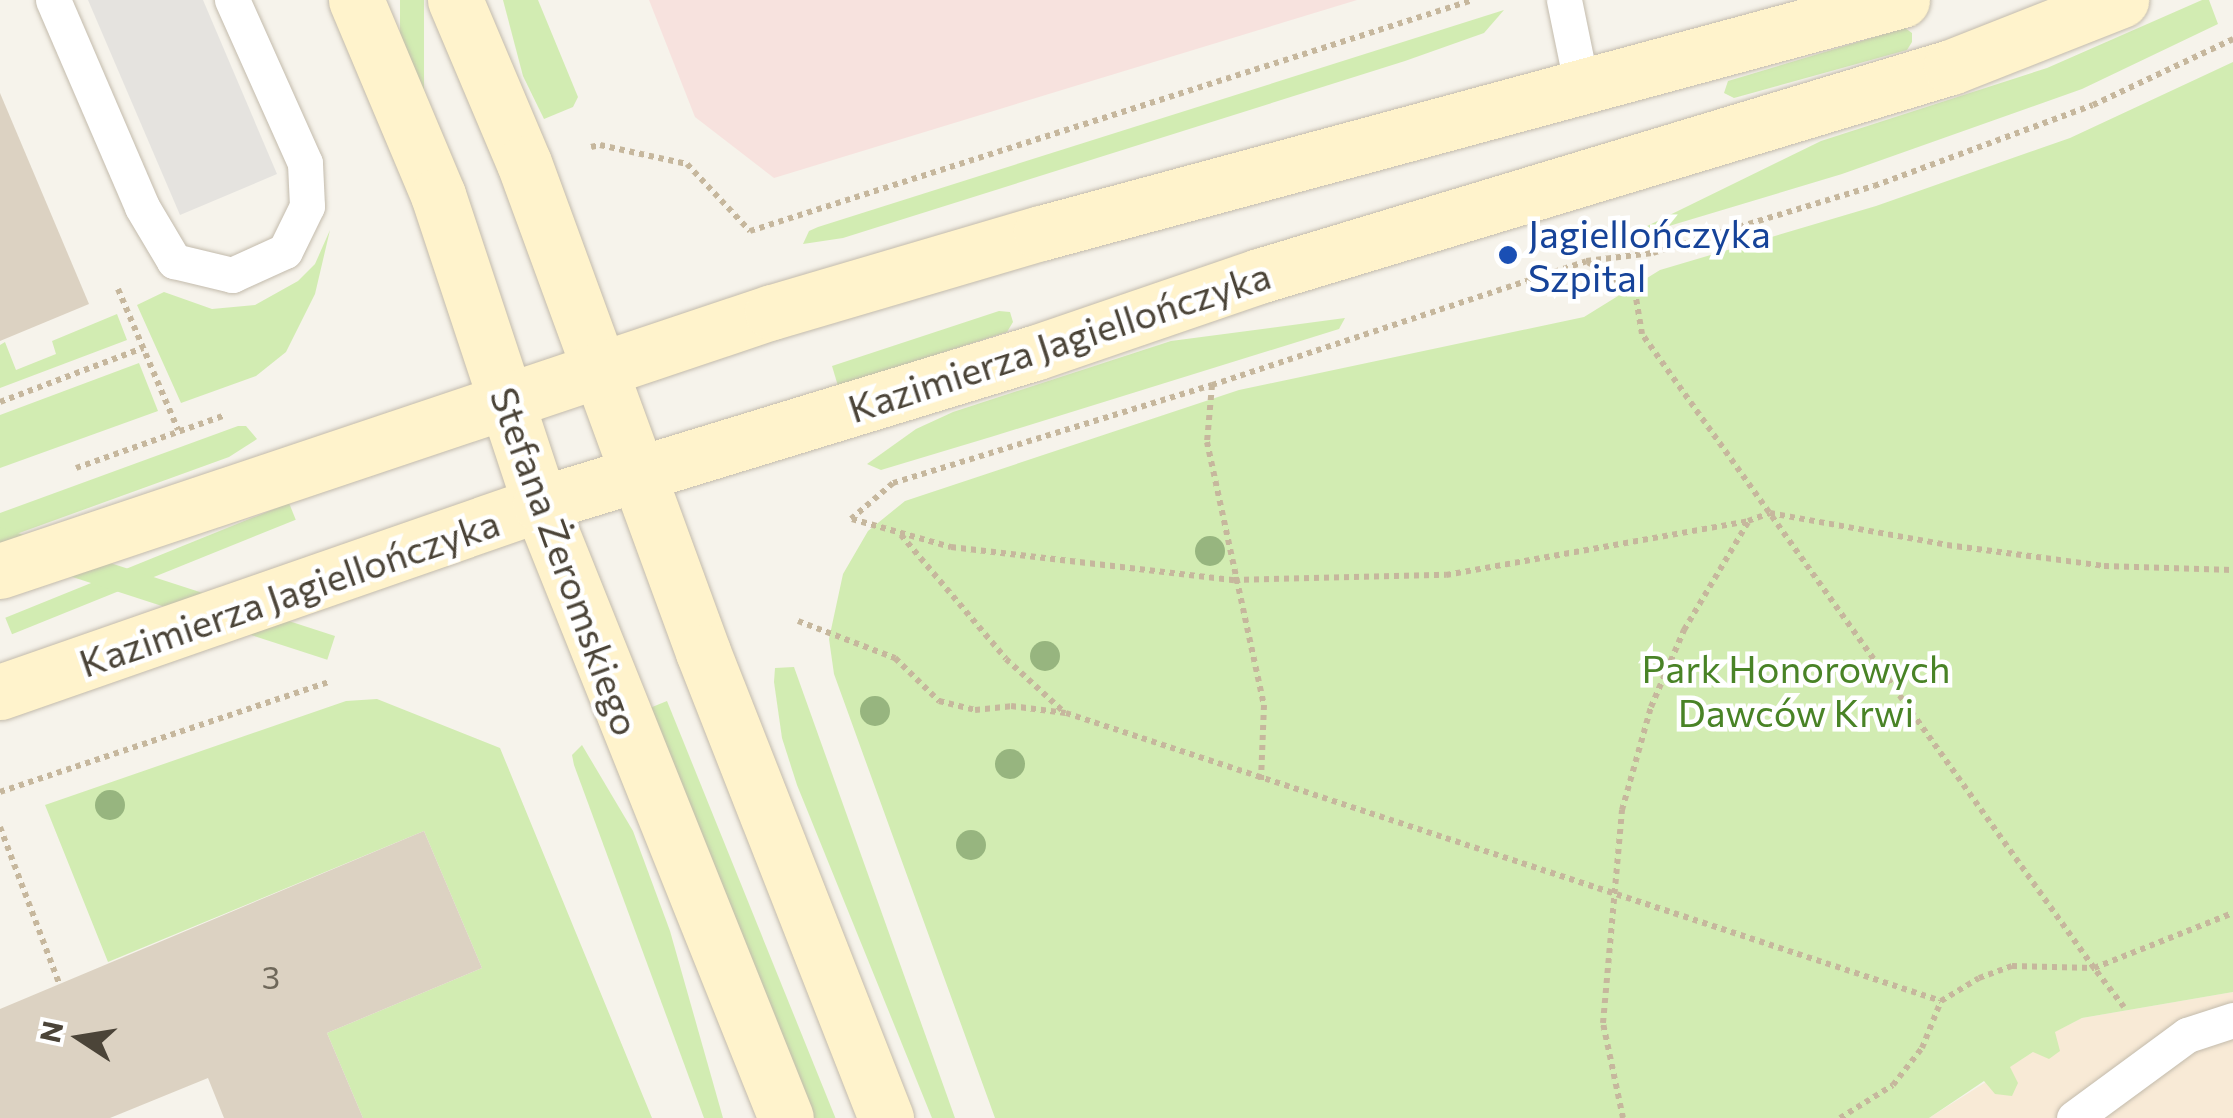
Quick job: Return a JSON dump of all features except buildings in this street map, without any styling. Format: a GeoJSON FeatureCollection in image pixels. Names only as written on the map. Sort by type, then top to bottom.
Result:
{"type":"FeatureCollection","features":[{"type":"Feature","properties":{"kind":"main road","name":"Stefana Żeromskiego"},"geometry":{"type":"LineString","coordinates":[[356,0],[438,195],[540,504],[786,1118]]}},
{"type":"Feature","properties":{"kind":"main road"},"geometry":{"type":"LineString","coordinates":[[455,0],[524,162],[702,652],[886,1118]]}},
{"type":"Feature","properties":{"kind":"main road"},"geometry":{"type":"LineString","coordinates":[[0,571],[601,366],[1041,233],[1902,0]]}},
{"type":"Feature","properties":{"kind":"main road","name":"Kazimierza Jagiellończyka"},"geometry":{"type":"LineString","coordinates":[[0,692],[540,504],[1034,353],[1259,276],[1950,66],[2122,0]]}},
{"type":"Feature","properties":{"kind":"lane"},"geometry":{"type":"LineString","coordinates":[[53,0],[142,207],[174,261],[232,275],[285,251],[308,206],[305,163],[232,0]]}},
{"type":"Feature","properties":{"kind":"lane"},"geometry":{"type":"LineString","coordinates":[[1564,0],[1582,88]]}},
{"type":"Feature","properties":{"kind":"lane"},"geometry":{"type":"LineString","coordinates":[[2074,1118],[2187,1036],[2233,1020]]}},
{"type":"Feature","properties":{"kind":"path"},"geometry":{"type":"LineString","coordinates":[[524,162],[600,145],[688,164],[750,231],[1473,0]]}},
{"type":"Feature","properties":{"kind":"path"},"geometry":{"type":"LineString","coordinates":[[2233,39],[2093,105],[1874,186],[1654,253],[1586,260],[1212,385],[893,483],[851,519],[951,547],[1234,580],[1446,575],[1748,521],[1770,513],[1946,545],[2104,566],[2233,570]]}},
{"type":"Feature","properties":{"kind":"path"},"geometry":{"type":"LineString","coordinates":[[1586,260],[1634,292],[1642,334],[2094,968]]}},
{"type":"Feature","properties":{"kind":"path"},"geometry":{"type":"LineString","coordinates":[[0,402],[143,348]]}},
{"type":"Feature","properties":{"kind":"path"},"geometry":{"type":"LineString","coordinates":[[1212,385],[1206,442],[1264,705],[1262,780]]}},
{"type":"Feature","properties":{"kind":"path"},"geometry":{"type":"LineString","coordinates":[[71,470],[223,416]]}},
{"type":"Feature","properties":{"kind":"path"},"geometry":{"type":"LineString","coordinates":[[1623,1118],[1603,1023],[1622,810],[1651,706],[1684,630],[1748,521]]}},
{"type":"Feature","properties":{"kind":"path"},"geometry":{"type":"LineString","coordinates":[[900,533],[1006,659],[1066,714]]}},
{"type":"Feature","properties":{"kind":"path"},"geometry":{"type":"LineString","coordinates":[[798,621],[896,658],[939,701],[975,710],[1010,706],[1066,714],[1941,1001]]}},
{"type":"Feature","properties":{"kind":"path"},"geometry":{"type":"LineString","coordinates":[[0,792],[331,681]]}},
{"type":"Feature","properties":{"kind":"path"},"geometry":{"type":"LineString","coordinates":[[0,827],[59,983]]}},
{"type":"Feature","properties":{"kind":"path"},"geometry":{"type":"LineString","coordinates":[[1840,1118],[1893,1084],[1922,1048],[1941,1001],[1979,978],[2012,966],[2094,968],[2233,912]]}},
{"type":"Feature","properties":{"kind":"shaded area"},"geometry":{"type":"Polygon","coordinates":[[[88,0],[203,0],[277,174],[180,215],[88,0]]]}},
{"type":"Feature","properties":{"kind":"shaded area"},"geometry":{"type":"Polygon","coordinates":[[[649,0],[1357,0],[774,178],[695,117],[649,0]]]}},
{"type":"Feature","properties":{"kind":"shaded area"},"geometry":{"type":"Polygon","coordinates":[[[2233,992],[2233,1118],[1929,1118],[2033,1052],[2054,1032],[2082,1018],[2233,992]]]}},
{"type":"Feature","properties":{"kind":"green space"},"geometry":{"type":"Polygon","coordinates":[[[400,0],[424,0],[424,164],[400,164],[400,0]]]}},
{"type":"Feature","properties":{"kind":"green space"},"geometry":{"type":"Polygon","coordinates":[[[503,0],[538,0],[578,97],[573,107],[544,119],[523,76],[503,0]]]}},
{"type":"Feature","properties":{"kind":"green space"},"geometry":{"type":"Polygon","coordinates":[[[2209,0],[2218,24],[2082,89],[1842,174],[1639,235],[1637,231],[1821,141],[2047,68],[2209,0]]]}},
{"type":"Feature","properties":{"kind":"green space"},"geometry":{"type":"Polygon","coordinates":[[[1504,10],[1484,33],[1405,61],[843,238],[803,244],[809,231],[818,227],[1504,10]]]}},
{"type":"Feature","properties":{"kind":"green space"},"geometry":{"type":"Polygon","coordinates":[[[1905,28],[1912,33],[1907,50],[1734,98],[1724,93],[1728,81],[1905,28]]]}},
{"type":"Feature","properties":{"kind":"green space","name":"Park Honorowych Dawców Krwi"},"geometry":{"type":"Polygon","coordinates":[[[2233,62],[2233,992],[2082,1018],[2055,1032],[2060,1051],[2049,1059],[2033,1052],[2010,1067],[2018,1083],[2012,1096],[1995,1094],[1984,1081],[1929,1118],[995,1118],[834,674],[829,639],[843,574],[868,531],[905,501],[1239,390],[1584,317],[1660,270],[1876,206],[2070,138],[2233,62]]]}},
{"type":"Feature","properties":{"kind":"green space"},"geometry":{"type":"Polygon","coordinates":[[[330,230],[315,294],[286,352],[256,376],[181,403],[137,305],[164,292],[212,309],[255,305],[298,281],[315,264],[330,230]]]}},
{"type":"Feature","properties":{"kind":"green space"},"geometry":{"type":"Polygon","coordinates":[[[999,311],[1010,312],[1013,322],[1007,332],[838,386],[832,366],[999,311]]]}},
{"type":"Feature","properties":{"kind":"green space"},"geometry":{"type":"Polygon","coordinates":[[[117,314],[127,340],[0,388],[0,345],[5,342],[16,370],[56,354],[52,341],[117,314]]]}},
{"type":"Feature","properties":{"kind":"green space"},"geometry":{"type":"Polygon","coordinates":[[[1345,318],[1339,329],[994,436],[881,470],[867,464],[916,429],[953,412],[1171,341],[1345,318]]]}},
{"type":"Feature","properties":{"kind":"green space"},"geometry":{"type":"Polygon","coordinates":[[[139,363],[158,411],[0,468],[0,415],[139,363]]]}},
{"type":"Feature","properties":{"kind":"green space"},"geometry":{"type":"Polygon","coordinates":[[[246,426],[257,439],[229,457],[0,540],[0,513],[246,426]]]}},
{"type":"Feature","properties":{"kind":"green space"},"geometry":{"type":"Polygon","coordinates":[[[289,503],[296,520],[12,634],[5,618],[289,503]]]}},
{"type":"Feature","properties":{"kind":"green space"},"geometry":{"type":"Polygon","coordinates":[[[0,527],[335,636],[327,660],[0,553],[0,527]]]}},
{"type":"Feature","properties":{"kind":"green space"},"geometry":{"type":"Polygon","coordinates":[[[794,667],[955,1118],[932,1118],[797,785],[782,738],[774,682],[775,668],[794,667]]]}},
{"type":"Feature","properties":{"kind":"green space"},"geometry":{"type":"Polygon","coordinates":[[[377,699],[500,748],[652,1118],[363,1118],[327,1033],[482,968],[424,831],[108,962],[45,805],[346,701],[377,699]]]}},
{"type":"Feature","properties":{"kind":"green space"},"geometry":{"type":"Polygon","coordinates":[[[667,701],[835,1118],[812,1118],[647,709],[667,701]]]}},
{"type":"Feature","properties":{"kind":"green space"},"geometry":{"type":"Polygon","coordinates":[[[582,745],[633,831],[670,931],[723,1118],[704,1118],[574,765],[572,755],[582,745]]]}},
{"type":"Feature","properties":{"kind":"place","name":"Jagiellończyka Szpital"},"geometry":{"type":"Point","coordinates":[1508,255]}}]}
